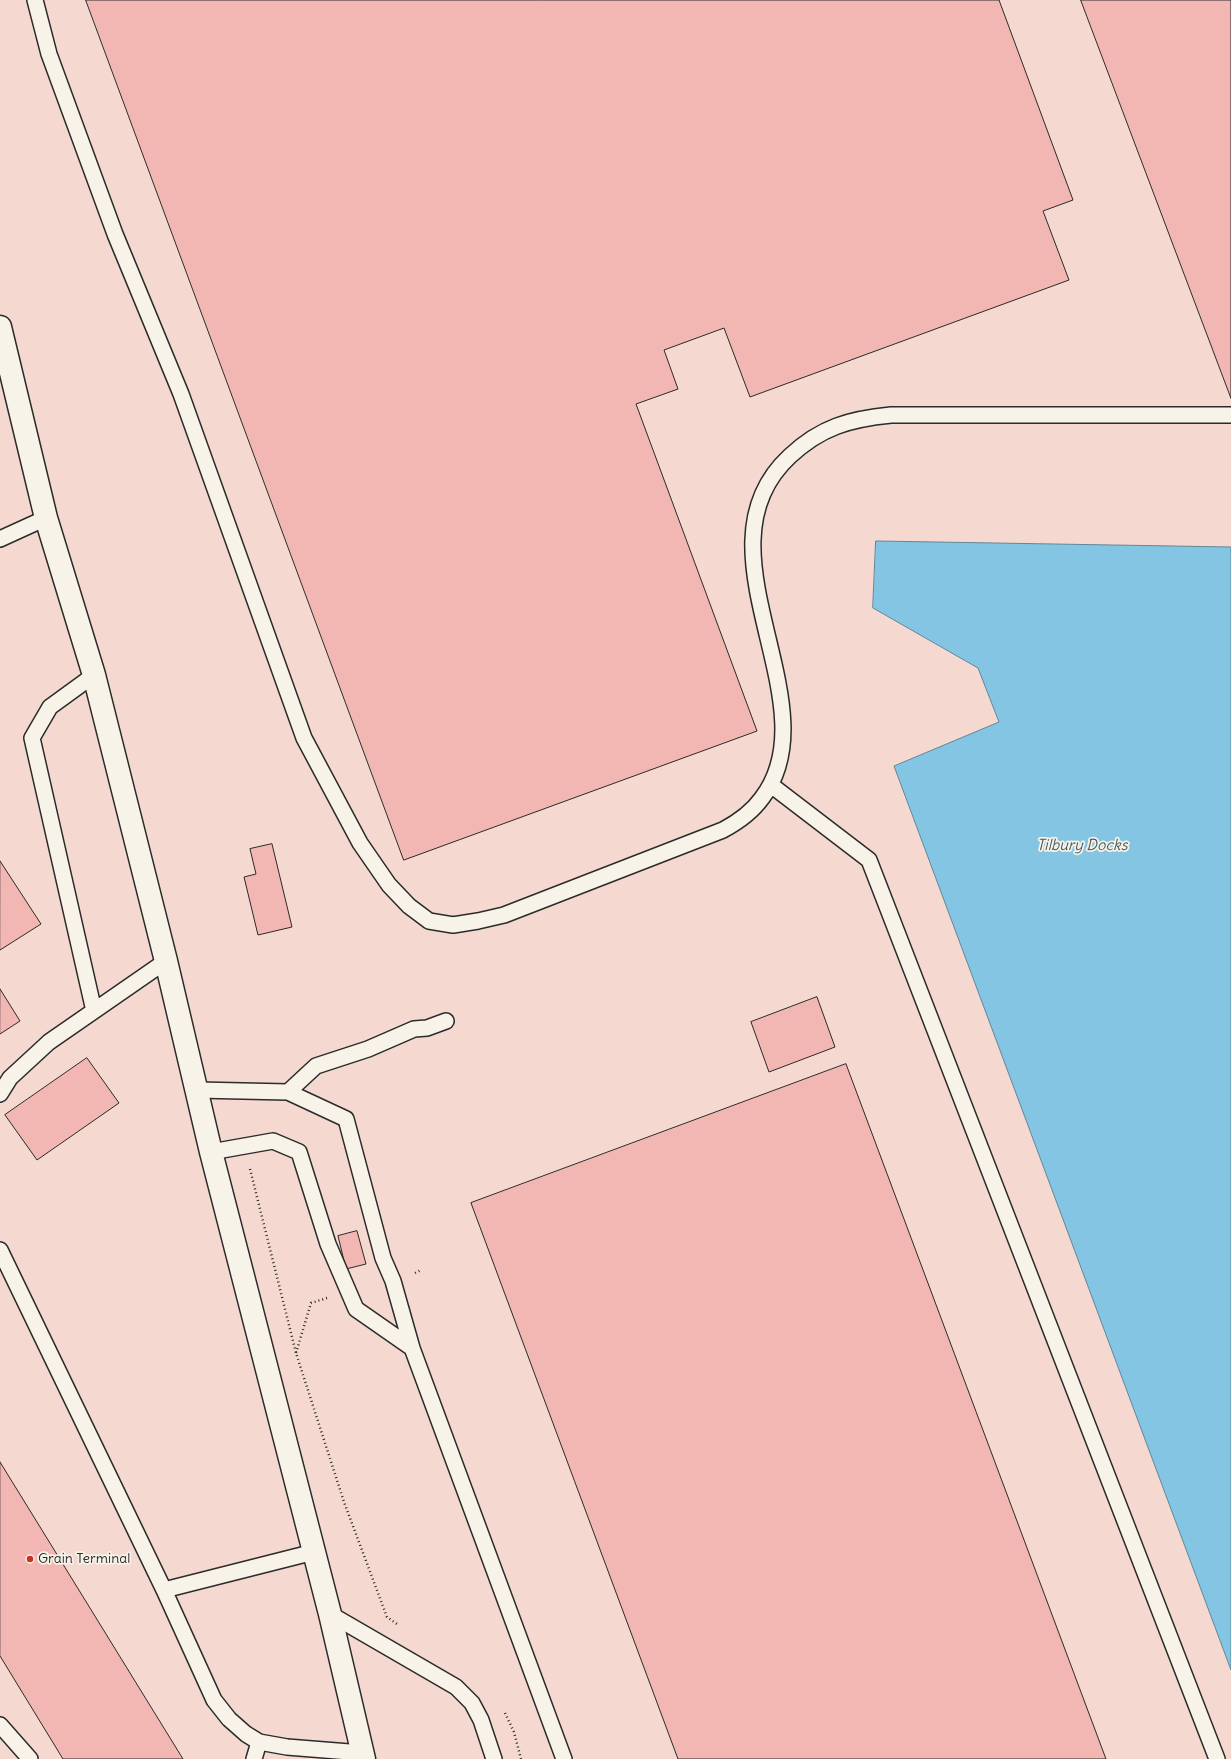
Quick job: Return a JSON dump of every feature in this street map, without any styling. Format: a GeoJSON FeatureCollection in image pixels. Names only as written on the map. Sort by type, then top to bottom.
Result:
{"type":"FeatureCollection","features":[{"type":"Feature","properties":{"kind":"street"},"geometry":{"type":"LineString","coordinates":[[0,327],[46,518],[94,675],[166,961],[211,1152],[330,1614],[363,1756]]}},
{"type":"Feature","properties":{"kind":"lane"},"geometry":{"type":"LineString","coordinates":[[35,0],[49,54],[112,226],[181,394],[304,738],[360,843],[389,885],[409,906],[429,921],[453,925],[504,915],[723,830],[740,820],[762,799],[771,785],[778,767],[783,741],[782,711],[754,573],[752,548],[754,522],[761,498],[771,477],[784,461],[803,443],[822,431],[839,424],[865,418],[891,415],[1231,415]]}},
{"type":"Feature","properties":{"kind":"lane"},"geometry":{"type":"LineString","coordinates":[[0,539],[46,518]]}},
{"type":"Feature","properties":{"kind":"lane"},"geometry":{"type":"LineString","coordinates":[[94,675],[50,707],[32,738],[94,1011]]}},
{"type":"Feature","properties":{"kind":"lane"},"geometry":{"type":"LineString","coordinates":[[771,785],[869,860],[1217,1759]]}},
{"type":"Feature","properties":{"kind":"lane"},"geometry":{"type":"LineString","coordinates":[[0,1094],[10,1078],[49,1042],[166,961]]}},
{"type":"Feature","properties":{"kind":"lane"},"geometry":{"type":"LineString","coordinates":[[288,1092],[316,1066],[368,1049],[414,1029],[427,1028],[446,1021]]}},
{"type":"Feature","properties":{"kind":"lane"},"geometry":{"type":"LineString","coordinates":[[197,1090],[288,1092],[346,1119],[382,1258],[393,1281],[412,1348],[564,1759]]}},
{"type":"Feature","properties":{"kind":"lane"},"geometry":{"type":"LineString","coordinates":[[211,1152],[273,1141],[299,1152],[328,1244],[356,1309],[412,1348]]}},
{"type":"Feature","properties":{"kind":"lane"},"geometry":{"type":"LineString","coordinates":[[0,1250],[164,1590],[214,1700],[229,1719],[246,1734],[259,1742],[310,1754],[363,1756]]}},
{"type":"Feature","properties":{"kind":"lane"},"geometry":{"type":"LineString","coordinates":[[164,1590],[314,1552]]}},
{"type":"Feature","properties":{"kind":"lane"},"geometry":{"type":"LineString","coordinates":[[330,1614],[456,1687],[472,1703],[482,1720],[494,1759]]}},
{"type":"Feature","properties":{"kind":"lane"},"geometry":{"type":"LineString","coordinates":[[0,1725],[30,1759]]}},
{"type":"Feature","properties":{"kind":"lane"},"geometry":{"type":"LineString","coordinates":[[254,1759],[259,1742]]}},
{"type":"Feature","properties":{"kind":"path"},"geometry":{"type":"LineString","coordinates":[[244,1146],[296,1353],[344,1502],[387,1617],[402,1629]]}},
{"type":"Feature","properties":{"kind":"path"},"geometry":{"type":"LineString","coordinates":[[504,1712],[514,1732],[521,1759]]}},
{"type":"Feature","properties":{"kind":"shaded area"},"geometry":{"type":"Polygon","coordinates":[[[0,0],[1231,0],[1231,1759],[0,1759],[0,0]]]}},
{"type":"Feature","properties":{"kind":"water","name":"Tilbury Docks"},"geometry":{"type":"Polygon","coordinates":[[[876,541],[1231,547],[1231,1670],[894,766],[999,722],[978,668],[873,608],[876,541]]]}},
{"type":"Feature","properties":{"kind":"building"},"geometry":{"type":"Polygon","coordinates":[[[86,0],[999,0],[1073,200],[1043,211],[1069,280],[750,397],[724,328],[664,350],[678,389],[636,404],[757,731],[404,860],[86,0]]]}},
{"type":"Feature","properties":{"kind":"building"},"geometry":{"type":"Polygon","coordinates":[[[1081,0],[1231,0],[1231,398],[1081,0]]]}},
{"type":"Feature","properties":{"kind":"building"},"geometry":{"type":"Polygon","coordinates":[[[272,844],[292,927],[258,935],[244,877],[256,874],[250,849],[272,844]]]}},
{"type":"Feature","properties":{"kind":"building"},"geometry":{"type":"Polygon","coordinates":[[[0,861],[41,924],[0,950],[0,861]]]}},
{"type":"Feature","properties":{"kind":"building"},"geometry":{"type":"Polygon","coordinates":[[[0,989],[20,1021],[0,1034],[0,989]]]}},
{"type":"Feature","properties":{"kind":"building"},"geometry":{"type":"Polygon","coordinates":[[[817,997],[835,1047],[769,1072],[751,1022],[817,997]]]}},
{"type":"Feature","properties":{"kind":"building"},"geometry":{"type":"Polygon","coordinates":[[[87,1058],[119,1103],[37,1160],[5,1115],[87,1058]]]}},
{"type":"Feature","properties":{"kind":"building"},"geometry":{"type":"Polygon","coordinates":[[[846,1064],[1106,1759],[678,1759],[471,1203],[846,1064]]]}},
{"type":"Feature","properties":{"kind":"building"},"geometry":{"type":"Polygon","coordinates":[[[357,1231],[366,1264],[346,1269],[338,1236],[357,1231]]]}},
{"type":"Feature","properties":{"kind":"building","name":"Grain Terminal"},"geometry":{"type":"Polygon","coordinates":[[[0,1462],[183,1759],[63,1759],[0,1656],[0,1462]]]}},
{"type":"Feature","properties":{"kind":"place","name":"Grain Terminal"},"geometry":{"type":"Point","coordinates":[30,1559]}}]}
